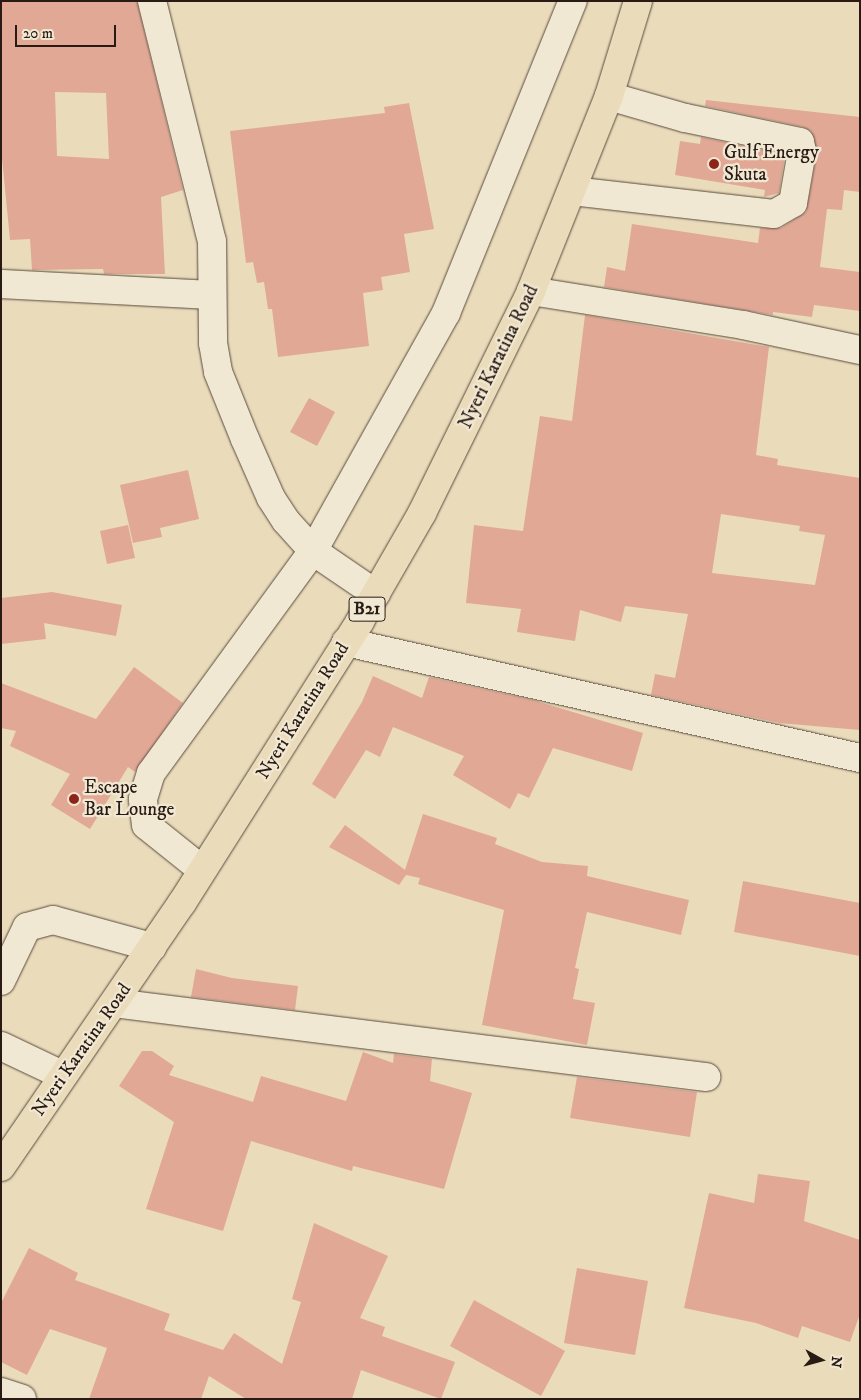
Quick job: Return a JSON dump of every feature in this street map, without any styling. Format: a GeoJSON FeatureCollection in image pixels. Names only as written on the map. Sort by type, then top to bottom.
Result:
{"type":"FeatureCollection","features":[{"type":"Feature","properties":{"kind":"highway","name":"Nyeri Karatina Road"},"geometry":{"type":"LineString","coordinates":[[1,1167],[62,1075],[152,946],[376,594],[422,513],[531,291],[609,96],[638,1]]}},
{"type":"Feature","properties":{"kind":"street"},"geometry":{"type":"LineString","coordinates":[[152,1],[212,241],[213,343],[218,372],[271,498],[286,521],[313,551],[376,594]]}},
{"type":"Feature","properties":{"kind":"street"},"geometry":{"type":"LineString","coordinates":[[201,869],[146,826],[143,799],[152,773],[313,551],[446,313],[573,1]]}},
{"type":"Feature","properties":{"kind":"street"},"geometry":{"type":"LineString","coordinates":[[572,191],[774,214],[793,203],[802,151],[800,142],[685,118],[609,96]]}},
{"type":"Feature","properties":{"kind":"street"},"geometry":{"type":"LineString","coordinates":[[1,284],[212,295]]}},
{"type":"Feature","properties":{"kind":"street"},"geometry":{"type":"LineString","coordinates":[[531,291],[743,325],[860,350]]}},
{"type":"Feature","properties":{"kind":"street"},"geometry":{"type":"LineString","coordinates":[[346,642],[860,758]]}},
{"type":"Feature","properties":{"kind":"street"},"geometry":{"type":"LineString","coordinates":[[1,981],[27,927],[53,920],[152,946]]}},
{"type":"Feature","properties":{"kind":"street"},"geometry":{"type":"LineString","coordinates":[[114,1003],[706,1077]]}},
{"type":"Feature","properties":{"kind":"street"},"geometry":{"type":"LineString","coordinates":[[1,1046],[62,1075]]}},
{"type":"Feature","properties":{"kind":"street"},"geometry":{"type":"LineString","coordinates":[[1,1392],[22,1399]]}},
{"type":"Feature","properties":{"kind":"building"},"geometry":{"type":"Polygon","coordinates":[[[1,1],[137,1],[183,190],[161,197],[165,274],[104,274],[103,269],[32,270],[30,239],[10,240],[1,148],[1,1]],[[55,92],[57,156],[109,159],[106,93],[55,92]]]}},
{"type":"Feature","properties":{"kind":"building"},"geometry":{"type":"Polygon","coordinates":[[[706,100],[860,117],[860,192],[844,190],[842,210],[827,209],[820,267],[860,272],[860,311],[814,305],[812,317],[773,312],[773,315],[604,287],[607,267],[625,271],[632,224],[758,243],[760,228],[781,228],[806,212],[817,153],[811,131],[803,127],[705,106],[706,100]]]}},
{"type":"Feature","properties":{"kind":"building"},"geometry":{"type":"Polygon","coordinates":[[[409,103],[434,229],[404,234],[410,272],[381,277],[383,290],[363,293],[369,346],[278,357],[272,309],[268,309],[264,282],[257,283],[253,262],[246,263],[230,131],[385,113],[384,107],[409,103]]]}},
{"type":"Feature","properties":{"kind":"building"},"geometry":{"type":"Polygon","coordinates":[[[701,137],[785,155],[779,193],[764,197],[765,190],[675,175],[680,141],[700,144],[701,137]]]}},
{"type":"Feature","properties":{"kind":"building"},"geometry":{"type":"Polygon","coordinates":[[[585,315],[769,347],[756,455],[778,459],[777,465],[860,478],[860,730],[779,723],[651,695],[655,674],[675,678],[688,614],[625,606],[621,622],[580,610],[575,641],[517,632],[521,609],[466,603],[474,525],[523,531],[540,416],[572,421],[585,315]],[[721,514],[712,573],[815,585],[825,535],[799,531],[800,526],[721,514]]]}},
{"type":"Feature","properties":{"kind":"building"},"geometry":{"type":"Polygon","coordinates":[[[309,398],[335,412],[317,446],[290,432],[309,398]]]}},
{"type":"Feature","properties":{"kind":"building"},"geometry":{"type":"Polygon","coordinates":[[[188,470],[199,519],[160,528],[162,537],[133,543],[120,485],[188,470]]]}},
{"type":"Feature","properties":{"kind":"building"},"geometry":{"type":"Polygon","coordinates":[[[128,525],[135,558],[107,564],[100,531],[128,525]]]}},
{"type":"Feature","properties":{"kind":"building"},"geometry":{"type":"Polygon","coordinates":[[[52,592],[122,605],[116,636],[44,623],[46,639],[1,644],[1,598],[52,592]]]}},
{"type":"Feature","properties":{"kind":"building"},"geometry":{"type":"Polygon","coordinates":[[[134,667],[183,703],[135,772],[128,767],[90,829],[51,805],[70,774],[10,746],[16,731],[1,728],[1,683],[96,719],[134,667]]]}},
{"type":"Feature","properties":{"kind":"building"},"geometry":{"type":"Polygon","coordinates":[[[373,676],[422,698],[429,677],[533,700],[643,733],[632,771],[553,748],[529,798],[518,793],[510,809],[453,775],[464,756],[393,727],[380,757],[366,750],[335,799],[312,784],[362,702],[373,676]]]}},
{"type":"Feature","properties":{"kind":"building"},"geometry":{"type":"Polygon","coordinates":[[[423,814],[497,838],[495,844],[542,862],[588,866],[587,876],[689,900],[681,935],[587,912],[575,968],[579,969],[573,999],[595,1003],[587,1045],[482,1025],[504,910],[418,884],[420,878],[406,875],[399,885],[329,847],[345,825],[405,870],[423,814]]]}},
{"type":"Feature","properties":{"kind":"building"},"geometry":{"type":"Polygon","coordinates":[[[743,881],[860,903],[860,956],[734,932],[743,881]]]}},
{"type":"Feature","properties":{"kind":"building"},"geometry":{"type":"Polygon","coordinates":[[[196,969],[232,978],[298,986],[295,1010],[191,997],[196,969]]]}},
{"type":"Feature","properties":{"kind":"building"},"geometry":{"type":"Polygon","coordinates":[[[142,1051],[152,1051],[174,1066],[169,1075],[253,1102],[261,1076],[346,1101],[363,1052],[393,1063],[394,1054],[432,1059],[430,1081],[472,1093],[444,1189],[353,1166],[352,1171],[251,1141],[223,1231],[146,1209],[174,1122],[119,1086],[142,1051]]]}},
{"type":"Feature","properties":{"kind":"building"},"geometry":{"type":"Polygon","coordinates":[[[577,1077],[697,1092],[690,1137],[570,1118],[577,1077]]]}},
{"type":"Feature","properties":{"kind":"building"},"geometry":{"type":"Polygon","coordinates":[[[758,1174],[810,1181],[804,1221],[860,1240],[860,1314],[850,1342],[802,1326],[798,1338],[756,1323],[684,1308],[709,1193],[754,1203],[758,1174]]]}},
{"type":"Feature","properties":{"kind":"building"},"geometry":{"type":"Polygon","coordinates":[[[314,1223],[388,1256],[360,1318],[385,1327],[382,1336],[455,1362],[441,1399],[361,1370],[352,1399],[246,1399],[209,1376],[201,1399],[89,1399],[107,1348],[50,1329],[27,1375],[1,1362],[1,1303],[29,1248],[78,1273],[75,1280],[170,1314],[164,1330],[223,1350],[234,1333],[282,1364],[301,1302],[292,1299],[314,1223]]]}},
{"type":"Feature","properties":{"kind":"building"},"geometry":{"type":"Polygon","coordinates":[[[577,1268],[648,1281],[635,1355],[564,1343],[577,1268]]]}},
{"type":"Feature","properties":{"kind":"building"},"geometry":{"type":"Polygon","coordinates":[[[474,1300],[565,1351],[541,1396],[450,1346],[474,1300]]]}},
{"type":"Feature","properties":{"kind":"place","name":"Gulf Energy Skuta"},"geometry":{"type":"Point","coordinates":[714,164]}},
{"type":"Feature","properties":{"kind":"place","name":"Escape Bar Lounge"},"geometry":{"type":"Point","coordinates":[74,799]}}]}
